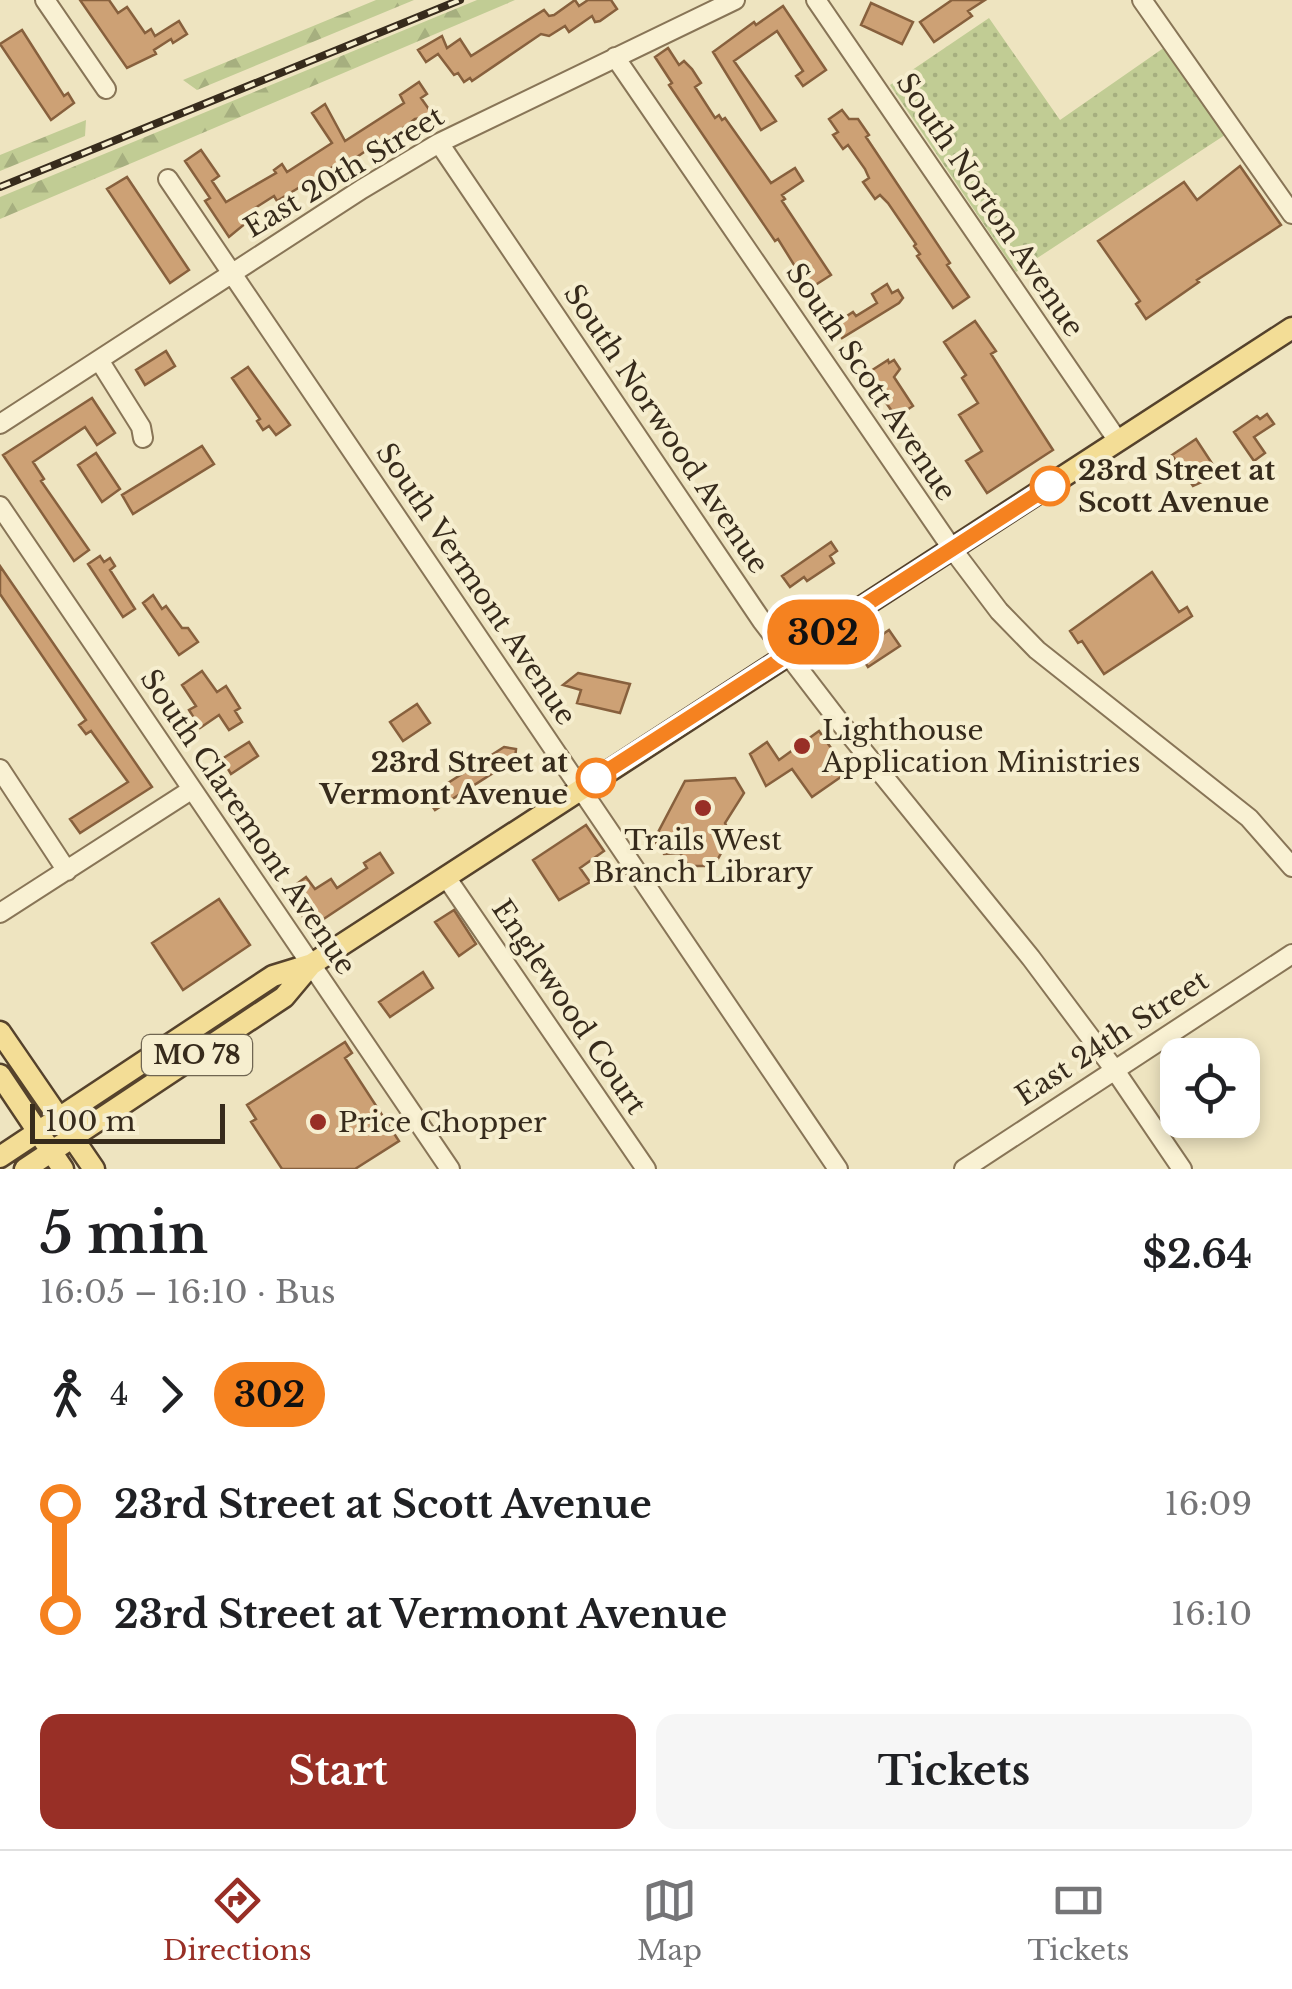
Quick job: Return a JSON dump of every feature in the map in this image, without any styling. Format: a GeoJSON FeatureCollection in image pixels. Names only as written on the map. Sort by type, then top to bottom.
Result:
{"type":"FeatureCollection","features":[{"type":"Feature","properties":{"kind":"main road","name":"MO 78"},"geometry":{"type":"LineString","coordinates":[[0,1157],[273,976],[312,964],[1292,328]]}},
{"type":"Feature","properties":{"kind":"main road","name":"MO 78"},"geometry":{"type":"LineString","coordinates":[[26,1169],[57,1161],[74,1137],[284,997],[312,964]]}},
{"type":"Feature","properties":{"kind":"main road"},"geometry":{"type":"LineString","coordinates":[[0,1032],[94,1169]]}},
{"type":"Feature","properties":{"kind":"main road"},"geometry":{"type":"LineString","coordinates":[[0,1075],[57,1161]]}},
{"type":"Feature","properties":{"kind":"street"},"geometry":{"type":"LineString","coordinates":[[45,0],[106,89]]}},
{"type":"Feature","properties":{"kind":"street","name":"East 20th Street"},"geometry":{"type":"LineString","coordinates":[[0,424],[439,143],[615,58],[715,4],[735,0]]}},
{"type":"Feature","properties":{"kind":"street","name":"South Norton Avenue"},"geometry":{"type":"LineString","coordinates":[[816,0],[1118,442]]}},
{"type":"Feature","properties":{"kind":"street"},"geometry":{"type":"LineString","coordinates":[[1142,0],[1292,214]]}},
{"type":"Feature","properties":{"kind":"street","name":"South Scott Avenue"},"geometry":{"type":"LineString","coordinates":[[615,58],[999,611],[1037,650],[1248,818],[1292,867]]}},
{"type":"Feature","properties":{"kind":"street","name":"South Norwood Avenue"},"geometry":{"type":"LineString","coordinates":[[439,143],[762,621],[1031,958],[1182,1169]]}},
{"type":"Feature","properties":{"kind":"street","name":"South Vermont Avenue"},"geometry":{"type":"LineString","coordinates":[[168,179],[838,1169]]}},
{"type":"Feature","properties":{"kind":"street"},"geometry":{"type":"LineString","coordinates":[[99,360],[141,428],[143,438]]}},
{"type":"Feature","properties":{"kind":"street","name":"South Claremont Avenue"},"geometry":{"type":"LineString","coordinates":[[0,506],[450,1169]]}},
{"type":"Feature","properties":{"kind":"street"},"geometry":{"type":"LineString","coordinates":[[0,769],[67,871]]}},
{"type":"Feature","properties":{"kind":"street"},"geometry":{"type":"LineString","coordinates":[[0,913],[192,790]]}},
{"type":"Feature","properties":{"kind":"street","name":"Englewood Court"},"geometry":{"type":"LineString","coordinates":[[446,876],[646,1169]]}},
{"type":"Feature","properties":{"kind":"street","name":"East 24th Street"},"geometry":{"type":"LineString","coordinates":[[964,1169],[1292,954]]}},
{"type":"Feature","properties":{"kind":"green space"},"geometry":{"type":"Polygon","coordinates":[[[376,0],[414,0],[197,90],[183,80],[376,0]]]}},
{"type":"Feature","properties":{"kind":"green space"},"geometry":{"type":"Polygon","coordinates":[[[477,0],[515,0],[0,219],[0,197],[477,0]]]}},
{"type":"Feature","properties":{"kind":"green space"},"geometry":{"type":"Polygon","coordinates":[[[989,18],[1060,120],[1165,47],[1228,133],[1016,272],[890,85],[989,18]]]}},
{"type":"Feature","properties":{"kind":"green space"},"geometry":{"type":"Polygon","coordinates":[[[86,120],[85,136],[0,171],[0,155],[86,120]]]}},
{"type":"Feature","properties":{"kind":"building"},"geometry":{"type":"Polygon","coordinates":[[[80,0],[109,0],[118,13],[127,7],[145,33],[151,29],[155,36],[179,21],[187,34],[173,43],[171,39],[154,50],[156,54],[127,68],[80,0]]]}},
{"type":"Feature","properties":{"kind":"building"},"geometry":{"type":"Polygon","coordinates":[[[575,0],[579,6],[588,0],[611,0],[617,9],[600,21],[595,22],[592,16],[569,32],[565,26],[549,36],[541,34],[472,81],[470,78],[464,82],[458,73],[454,75],[438,54],[426,62],[418,50],[442,36],[447,48],[460,39],[471,56],[544,10],[549,16],[554,15],[575,0]]]}},
{"type":"Feature","properties":{"kind":"building"},"geometry":{"type":"Polygon","coordinates":[[[952,0],[985,0],[968,11],[972,16],[934,42],[920,22],[952,0]]]}},
{"type":"Feature","properties":{"kind":"building"},"geometry":{"type":"Polygon","coordinates":[[[871,3],[913,22],[902,44],[861,25],[871,3]]]}},
{"type":"Feature","properties":{"kind":"building"},"geometry":{"type":"Polygon","coordinates":[[[783,6],[826,70],[803,86],[796,76],[803,71],[777,31],[734,61],[776,121],[761,130],[713,52],[783,6]]]}},
{"type":"Feature","properties":{"kind":"building"},"geometry":{"type":"Polygon","coordinates":[[[22,30],[64,96],[68,93],[74,103],[51,120],[0,44],[22,30]]]}},
{"type":"Feature","properties":{"kind":"building"},"geometry":{"type":"Polygon","coordinates":[[[668,48],[679,65],[684,61],[692,69],[701,83],[695,87],[715,118],[725,118],[771,183],[795,168],[803,181],[782,195],[782,201],[831,275],[809,289],[669,85],[672,83],[655,57],[668,48]]]}},
{"type":"Feature","properties":{"kind":"building"},"geometry":{"type":"Polygon","coordinates":[[[419,82],[427,94],[421,98],[433,115],[423,121],[415,119],[373,151],[370,148],[345,165],[339,163],[277,201],[274,196],[255,208],[258,213],[229,237],[205,201],[210,198],[185,161],[201,150],[219,176],[212,181],[226,202],[276,173],[274,170],[282,164],[287,172],[332,143],[312,113],[325,104],[345,141],[404,103],[400,95],[419,82]]]}},
{"type":"Feature","properties":{"kind":"building"},"geometry":{"type":"Polygon","coordinates":[[[842,110],[849,119],[858,119],[950,263],[947,265],[969,297],[953,308],[917,256],[920,254],[916,244],[888,203],[880,195],[875,199],[863,182],[869,178],[865,169],[848,145],[843,149],[833,135],[838,132],[829,119],[842,110]]]}},
{"type":"Feature","properties":{"kind":"building"},"geometry":{"type":"Polygon","coordinates":[[[1240,166],[1281,225],[1146,319],[1136,304],[1140,301],[1098,241],[1184,182],[1197,200],[1240,166]]]}},
{"type":"Feature","properties":{"kind":"building"},"geometry":{"type":"Polygon","coordinates":[[[127,177],[189,270],[170,283],[107,189],[127,177]]]}},
{"type":"Feature","properties":{"kind":"building"},"geometry":{"type":"Polygon","coordinates":[[[887,284],[892,293],[898,290],[903,298],[899,303],[842,338],[833,325],[877,303],[872,294],[887,284]]]}},
{"type":"Feature","properties":{"kind":"building"},"geometry":{"type":"Polygon","coordinates":[[[975,321],[996,351],[991,354],[1053,450],[987,493],[966,461],[982,451],[959,415],[978,403],[962,378],[966,375],[944,342],[975,321]]]}},
{"type":"Feature","properties":{"kind":"building"},"geometry":{"type":"Polygon","coordinates":[[[166,351],[175,366],[145,385],[136,370],[166,351]]]}},
{"type":"Feature","properties":{"kind":"building"},"geometry":{"type":"Polygon","coordinates":[[[894,360],[900,369],[894,377],[913,406],[896,417],[866,374],[894,360]]]}},
{"type":"Feature","properties":{"kind":"building"},"geometry":{"type":"Polygon","coordinates":[[[248,367],[290,425],[276,435],[269,426],[263,430],[257,421],[260,419],[232,378],[248,367]]]}},
{"type":"Feature","properties":{"kind":"building"},"geometry":{"type":"Polygon","coordinates":[[[92,398],[115,433],[97,445],[85,427],[33,462],[44,479],[41,481],[89,550],[74,561],[3,455],[92,398]]]}},
{"type":"Feature","properties":{"kind":"building"},"geometry":{"type":"Polygon","coordinates":[[[1267,414],[1274,424],[1254,437],[1265,453],[1254,461],[1234,432],[1257,416],[1260,419],[1267,414]]]}},
{"type":"Feature","properties":{"kind":"building"},"geometry":{"type":"Polygon","coordinates":[[[1196,439],[1217,471],[1193,486],[1172,455],[1196,439]]]}},
{"type":"Feature","properties":{"kind":"building"},"geometry":{"type":"Polygon","coordinates":[[[202,446],[214,464],[133,514],[122,495],[202,446]]]}},
{"type":"Feature","properties":{"kind":"building"},"geometry":{"type":"Polygon","coordinates":[[[96,453],[120,489],[102,502],[78,465],[96,453]]]}},
{"type":"Feature","properties":{"kind":"building"},"geometry":{"type":"Polygon","coordinates":[[[831,542],[837,551],[830,556],[834,563],[790,587],[782,576],[831,542]]]}},
{"type":"Feature","properties":{"kind":"building"},"geometry":{"type":"Polygon","coordinates":[[[100,556],[104,562],[110,558],[115,566],[110,570],[135,609],[123,617],[88,564],[100,556]]]}},
{"type":"Feature","properties":{"kind":"building"},"geometry":{"type":"Polygon","coordinates":[[[0,566],[152,787],[80,833],[70,819],[128,782],[91,731],[86,734],[79,725],[86,720],[0,594],[0,566]]]}},
{"type":"Feature","properties":{"kind":"building"},"geometry":{"type":"Polygon","coordinates":[[[1152,572],[1179,612],[1187,607],[1192,616],[1104,674],[1082,641],[1078,643],[1070,631],[1152,572]]]}},
{"type":"Feature","properties":{"kind":"building"},"geometry":{"type":"Polygon","coordinates":[[[153,595],[162,609],[166,606],[198,642],[179,655],[143,603],[153,595]]]}},
{"type":"Feature","properties":{"kind":"building"},"geometry":{"type":"Polygon","coordinates":[[[889,630],[900,646],[868,667],[858,651],[889,630]]]}},
{"type":"Feature","properties":{"kind":"building"},"geometry":{"type":"Polygon","coordinates":[[[202,671],[217,692],[226,686],[240,708],[235,711],[242,722],[229,730],[219,715],[200,728],[189,710],[196,706],[182,685],[202,671]]]}},
{"type":"Feature","properties":{"kind":"building"},"geometry":{"type":"Polygon","coordinates":[[[578,673],[630,684],[620,713],[577,703],[581,690],[563,685],[578,673]]]}},
{"type":"Feature","properties":{"kind":"building"},"geometry":{"type":"Polygon","coordinates":[[[417,704],[430,723],[403,741],[390,722],[417,704]]]}},
{"type":"Feature","properties":{"kind":"building"},"geometry":{"type":"Polygon","coordinates":[[[819,731],[848,772],[812,797],[792,769],[766,786],[750,754],[767,742],[779,760],[819,731]]]}},
{"type":"Feature","properties":{"kind":"building"},"geometry":{"type":"Polygon","coordinates":[[[249,742],[258,756],[231,774],[222,759],[249,742]]]}},
{"type":"Feature","properties":{"kind":"building"},"geometry":{"type":"Polygon","coordinates":[[[504,747],[516,749],[515,759],[435,810],[426,797],[504,747]]]}},
{"type":"Feature","properties":{"kind":"building","name":"Trails West Branch Library"},"geometry":{"type":"Polygon","coordinates":[[[735,778],[744,793],[725,823],[731,835],[714,866],[689,866],[680,853],[664,854],[654,840],[685,781],[735,778]]]}},
{"type":"Feature","properties":{"kind":"building"},"geometry":{"type":"Polygon","coordinates":[[[586,825],[604,851],[580,868],[590,882],[559,900],[533,860],[586,825]]]}},
{"type":"Feature","properties":{"kind":"building"},"geometry":{"type":"Polygon","coordinates":[[[380,853],[393,873],[310,928],[296,906],[305,900],[294,886],[306,877],[315,889],[331,879],[337,888],[367,868],[364,863],[380,853]]]}},
{"type":"Feature","properties":{"kind":"building"},"geometry":{"type":"Polygon","coordinates":[[[219,899],[250,945],[183,990],[152,943],[219,899]]]}},
{"type":"Feature","properties":{"kind":"building"},"geometry":{"type":"Polygon","coordinates":[[[454,910],[476,944],[459,956],[435,922],[454,910]]]}},
{"type":"Feature","properties":{"kind":"building"},"geometry":{"type":"Polygon","coordinates":[[[423,972],[433,988],[390,1017],[379,1002],[423,972]]]}},
{"type":"Feature","properties":{"kind":"building"},"geometry":{"type":"Polygon","coordinates":[[[345,1042],[352,1053],[345,1058],[399,1141],[355,1169],[282,1169],[251,1122],[256,1119],[247,1105],[345,1042]]]}},
{"type":"Feature","properties":{"kind":"railway"},"geometry":{"type":"LineString","coordinates":[[0,187],[460,0]]}},
{"type":"Feature","properties":{"kind":"bus line","name":"302"},"geometry":{"type":"LineString","coordinates":[[596,778],[1050,486]]}},
{"type":"Feature","properties":{"kind":"place","name":"23rd Street at Scott Avenue"},"geometry":{"type":"Point","coordinates":[1050,486]}},
{"type":"Feature","properties":{"kind":"place","name":"Lighthouse Application Ministries"},"geometry":{"type":"Point","coordinates":[802,746]}},
{"type":"Feature","properties":{"kind":"place","name":"23rd Street at Vermont Avenue"},"geometry":{"type":"Point","coordinates":[596,778]}},
{"type":"Feature","properties":{"kind":"place","name":"Trails West Branch Library"},"geometry":{"type":"Point","coordinates":[703,808]}},
{"type":"Feature","properties":{"kind":"place","name":"Price Chopper"},"geometry":{"type":"Point","coordinates":[318,1122]}}]}
